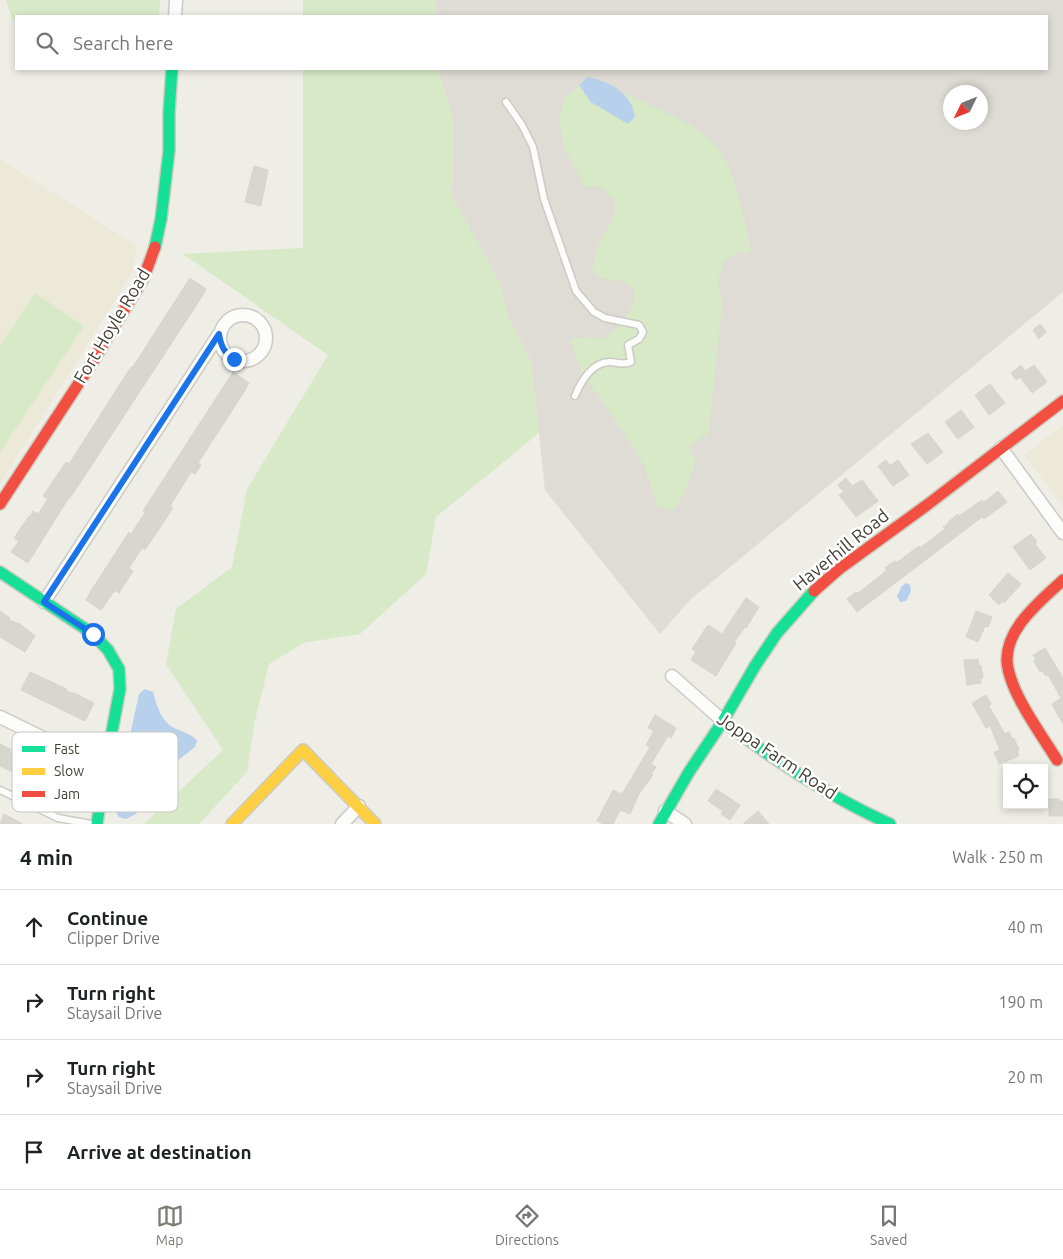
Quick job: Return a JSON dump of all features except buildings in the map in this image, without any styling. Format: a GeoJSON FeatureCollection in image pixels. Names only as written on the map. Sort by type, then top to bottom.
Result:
{"type":"FeatureCollection","features":[{"type":"Feature","properties":{"kind":"street"},"geometry":{"type":"LineString","coordinates":[[175,15],[176,0]]}},
{"type":"Feature","properties":{"kind":"street","name":"Fort Hoyle Road"},"geometry":{"type":"LineString","coordinates":[[0,504],[95,358],[144,277],[154,253],[161,219],[169,151],[172,70]]}},
{"type":"Feature","properties":{"kind":"street"},"geometry":{"type":"LineString","coordinates":[[44,602],[219,334]]}},
{"type":"Feature","properties":{"kind":"street","name":"Haverhill Road"},"geometry":{"type":"LineString","coordinates":[[659,824],[665,811],[723,721],[754,666],[777,634],[817,588],[1063,401]]}},
{"type":"Feature","properties":{"kind":"street"},"geometry":{"type":"LineString","coordinates":[[1001,448],[1063,533]]}},
{"type":"Feature","properties":{"kind":"street"},"geometry":{"type":"LineString","coordinates":[[0,572],[100,640],[111,654],[119,669],[120,689],[112,732]]}},
{"type":"Feature","properties":{"kind":"street"},"geometry":{"type":"LineString","coordinates":[[1057,760],[1014,690],[1008,673],[1007,656],[1010,642],[1020,623],[1063,580]]}},
{"type":"Feature","properties":{"kind":"street","name":"Joppa Farm Road"},"geometry":{"type":"LineString","coordinates":[[672,676],[742,736],[817,786],[890,824]]}},
{"type":"Feature","properties":{"kind":"street"},"geometry":{"type":"LineString","coordinates":[[0,716],[32,732]]}},
{"type":"Feature","properties":{"kind":"street"},"geometry":{"type":"LineString","coordinates":[[232,824],[303,750],[375,824]]}},
{"type":"Feature","properties":{"kind":"street"},"geometry":{"type":"LineString","coordinates":[[342,824],[359,806]]}},
{"type":"Feature","properties":{"kind":"street"},"geometry":{"type":"LineString","coordinates":[[665,811],[685,824]]}},
{"type":"Feature","properties":{"kind":"lane"},"geometry":{"type":"LineString","coordinates":[[506,102],[522,125],[533,147],[544,199],[576,291],[594,312],[605,318],[639,326],[643,332],[639,339],[628,345],[631,362],[626,364],[605,362],[595,366],[579,386],[575,396]]}},
{"type":"Feature","properties":{"kind":"lane"},"geometry":{"type":"LineString","coordinates":[[0,790],[12,796]]}},
{"type":"Feature","properties":{"kind":"lane"},"geometry":{"type":"LineString","coordinates":[[46,812],[58,818],[91,824]]}},
{"type":"Feature","properties":{"kind":"shaded area"},"geometry":{"type":"Polygon","coordinates":[[[436,0],[1063,0],[1063,292],[690,600],[660,634],[545,490],[531,361],[508,317],[501,285],[452,196],[454,123],[438,70],[1048,70],[1048,15],[436,15],[436,0]]]}},
{"type":"Feature","properties":{"kind":"shaded area"},"geometry":{"type":"Polygon","coordinates":[[[0,159],[137,246],[132,273],[0,484],[0,159]]]}},
{"type":"Feature","properties":{"kind":"shaded area"},"geometry":{"type":"Polygon","coordinates":[[[1063,425],[1063,505],[1024,455],[1063,425]]]}},
{"type":"Feature","properties":{"kind":"green space"},"geometry":{"type":"Polygon","coordinates":[[[6,0],[160,0],[159,15],[15,15],[15,21],[12,20],[6,0]]]}},
{"type":"Feature","properties":{"kind":"green space"},"geometry":{"type":"Polygon","coordinates":[[[303,0],[436,0],[436,15],[303,15],[303,0]]]}},
{"type":"Feature","properties":{"kind":"green space"},"geometry":{"type":"Polygon","coordinates":[[[303,70],[438,70],[454,123],[452,196],[501,285],[508,317],[531,361],[539,433],[436,517],[426,574],[360,634],[303,643],[269,664],[255,720],[247,772],[199,824],[144,824],[157,812],[178,812],[178,792],[223,750],[166,664],[176,609],[232,567],[247,489],[328,355],[183,254],[303,248],[303,70]]]}},
{"type":"Feature","properties":{"kind":"green space"},"geometry":{"type":"Polygon","coordinates":[[[579,85],[591,102],[628,124],[633,106],[622,92],[676,117],[706,136],[716,146],[731,173],[745,223],[751,252],[738,253],[725,260],[718,279],[722,306],[709,432],[689,447],[696,461],[686,490],[673,511],[657,506],[645,467],[623,431],[582,373],[570,339],[605,338],[629,313],[635,292],[625,282],[600,278],[592,270],[600,240],[614,218],[615,201],[599,186],[585,187],[564,147],[559,122],[564,100],[579,85]]]}},
{"type":"Feature","properties":{"kind":"green space"},"geometry":{"type":"Polygon","coordinates":[[[35,293],[84,326],[0,452],[0,346],[35,293]]]}},
{"type":"Feature","properties":{"kind":"water"},"geometry":{"type":"Polygon","coordinates":[[[588,77],[604,82],[625,95],[635,117],[628,124],[591,102],[579,85],[588,77]]]}},
{"type":"Feature","properties":{"kind":"water"},"geometry":{"type":"Polygon","coordinates":[[[906,583],[910,585],[911,591],[906,601],[900,602],[897,596],[902,586],[906,583]]]}},
{"type":"Feature","properties":{"kind":"water"},"geometry":{"type":"Polygon","coordinates":[[[145,689],[153,692],[163,718],[171,726],[197,740],[195,747],[178,760],[178,732],[131,732],[139,694],[145,689]]]}},
{"type":"Feature","properties":{"kind":"water"},"geometry":{"type":"Polygon","coordinates":[[[116,812],[138,812],[126,819],[119,817],[116,812]]]}},
{"type":"Feature","properties":{"kind":"traffic: fast"},"geometry":{"type":"LineString","coordinates":[[155,247],[161,219],[169,151],[172,70]]}},
{"type":"Feature","properties":{"kind":"traffic: fast"},"geometry":{"type":"LineString","coordinates":[[0,572],[93,634],[108,650],[119,669],[120,689],[112,732]]}},
{"type":"Feature","properties":{"kind":"traffic: fast"},"geometry":{"type":"LineString","coordinates":[[659,824],[755,666],[777,633],[814,591]]}},
{"type":"Feature","properties":{"kind":"traffic: fast"},"geometry":{"type":"LineString","coordinates":[[723,721],[763,750],[825,790],[890,824]]}},
{"type":"Feature","properties":{"kind":"traffic: fast"},"geometry":{"type":"LineString","coordinates":[[97,824],[99,812]]}},
{"type":"Feature","properties":{"kind":"traffic: slow"},"geometry":{"type":"LineString","coordinates":[[232,824],[303,750],[375,824]]}},
{"type":"Feature","properties":{"kind":"traffic: jam"},"geometry":{"type":"LineString","coordinates":[[0,504],[90,366],[144,277],[155,247]]}},
{"type":"Feature","properties":{"kind":"traffic: jam"},"geometry":{"type":"LineString","coordinates":[[814,591],[839,569],[927,505],[1063,401]]}},
{"type":"Feature","properties":{"kind":"traffic: jam"},"geometry":{"type":"LineString","coordinates":[[1057,760],[1019,698],[1013,685],[1007,660],[1011,641],[1024,618],[1063,580]]}},
{"type":"Feature","properties":{"kind":"route"},"geometry":{"type":"LineString","coordinates":[[93,634],[44,602],[219,334],[223,349],[227,355],[234,359]]}}]}
